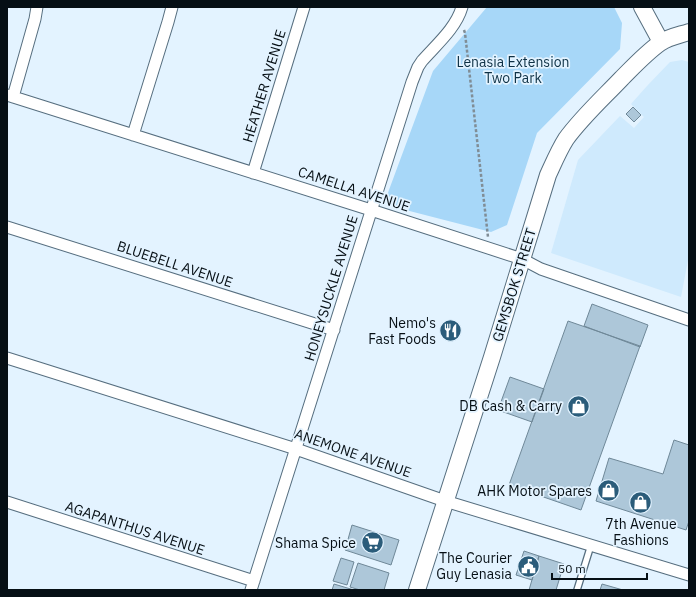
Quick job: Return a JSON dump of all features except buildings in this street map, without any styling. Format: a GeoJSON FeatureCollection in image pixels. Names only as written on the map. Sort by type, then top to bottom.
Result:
{"type":"FeatureCollection","features":[{"type":"Feature","properties":{"kind":"street"},"geometry":{"type":"LineString","coordinates":[[10,96],[35,20],[37,7]]}},
{"type":"Feature","properties":{"kind":"street"},"geometry":{"type":"LineString","coordinates":[[133,136],[172,7]]}},
{"type":"Feature","properties":{"kind":"street","name":"HEATHER AVENUE"},"geometry":{"type":"LineString","coordinates":[[253,173],[304,7]]}},
{"type":"Feature","properties":{"kind":"street"},"geometry":{"type":"LineString","coordinates":[[642,7],[662,42]]}},
{"type":"Feature","properties":{"kind":"street","name":"HONEYSUCKLE AVENUE"},"geometry":{"type":"LineString","coordinates":[[253,586],[415,73],[422,60],[454,25],[461,11]]}},
{"type":"Feature","properties":{"kind":"street","name":"GEMSBOK STREET"},"geometry":{"type":"LineString","coordinates":[[417,590],[492,357],[548,175],[554,161],[566,140],[587,115],[648,53],[662,42],[689,32]]}},
{"type":"Feature","properties":{"kind":"street","name":"CAMELLA AVENUE"},"geometry":{"type":"LineString","coordinates":[[10,96],[522,259],[541,269],[689,320]]}},
{"type":"Feature","properties":{"kind":"street","name":"BLUEBELL AVENUE"},"geometry":{"type":"LineString","coordinates":[[7,227],[334,330]]}},
{"type":"Feature","properties":{"kind":"street","name":"ANEMONE AVENUE"},"geometry":{"type":"LineString","coordinates":[[7,358],[296,449],[445,501],[689,575]]}},
{"type":"Feature","properties":{"kind":"street","name":"AGAPANTHUS AVENUE"},"geometry":{"type":"LineString","coordinates":[[7,502],[253,586]]}},
{"type":"Feature","properties":{"kind":"lane"},"geometry":{"type":"LineString","coordinates":[[577,590],[591,545]]}},
{"type":"Feature","properties":{"kind":"path"},"geometry":{"type":"LineString","coordinates":[[461,11],[465,33],[488,238]]}},
{"type":"Feature","properties":{"kind":"shaded area"},"geometry":{"type":"Polygon","coordinates":[[[682,60],[689,62],[689,255],[681,297],[551,253],[578,160],[620,116],[634,128],[644,117],[631,104],[670,62],[682,60]]]}},
{"type":"Feature","properties":{"kind":"green space","name":"Lenasia Extension Two Park"},"geometry":{"type":"Polygon","coordinates":[[[487,7],[614,7],[622,23],[620,49],[537,133],[507,225],[491,232],[394,207],[386,198],[433,71],[487,7]]]}},
{"type":"Feature","properties":{"kind":"place","name":"Nemo's Fast Foods"},"geometry":{"type":"Point","coordinates":[451,331]}},
{"type":"Feature","properties":{"kind":"place","name":"DB Cash & Carry"},"geometry":{"type":"Point","coordinates":[578,406]}},
{"type":"Feature","properties":{"kind":"place","name":"AHK Motor Spares"},"geometry":{"type":"Point","coordinates":[608,491]}},
{"type":"Feature","properties":{"kind":"place","name":"7th Avenue Fashions"},"geometry":{"type":"Point","coordinates":[641,502]}},
{"type":"Feature","properties":{"kind":"place","name":"Shama Spice"},"geometry":{"type":"Point","coordinates":[372,543]}},
{"type":"Feature","properties":{"kind":"place","name":"The Courier Guy Lenasia"},"geometry":{"type":"Point","coordinates":[528,566]}}]}
